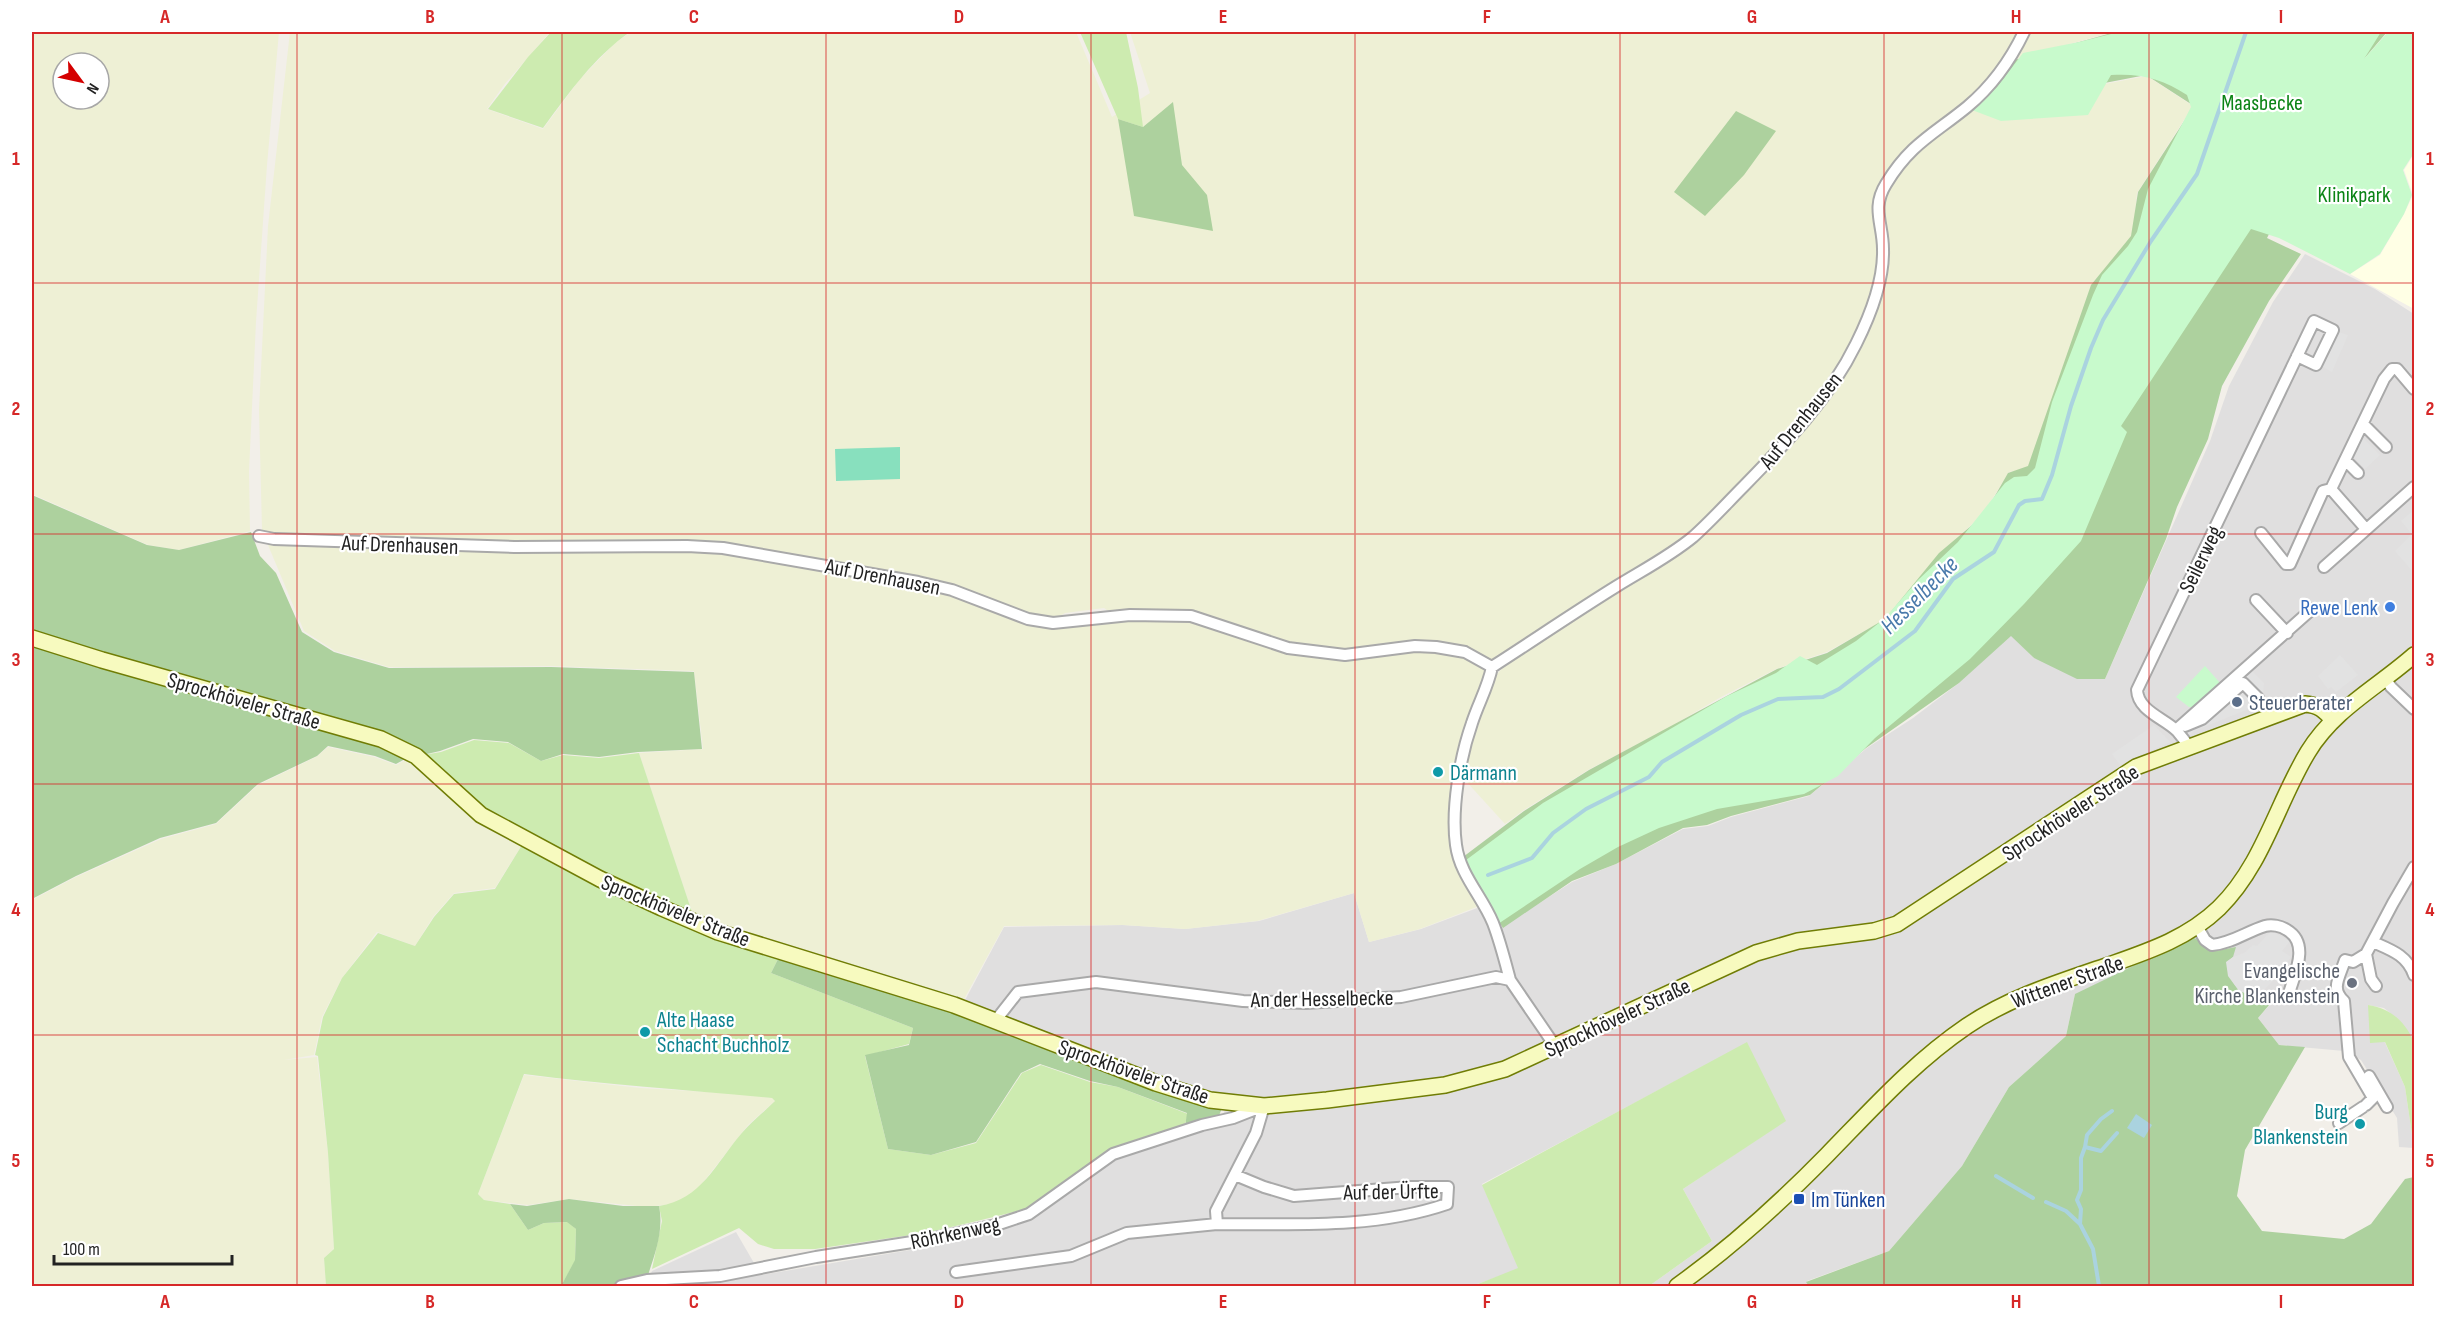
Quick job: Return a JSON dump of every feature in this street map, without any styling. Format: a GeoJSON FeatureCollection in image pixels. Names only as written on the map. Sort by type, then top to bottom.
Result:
{"type":"FeatureCollection","features":[{"type":"Feature","properties":{"kind":"street","name":"Auf Drenhausen"},"geometry":{"type":"LineString","coordinates":[[259,537],[514,547],[687,546],[723,548],[918,582],[952,590],[1028,619],[1053,623],[1130,615],[1191,616],[1288,648],[1346,655],[1415,646],[1436,647],[1465,652],[1492,667],[1658,562],[1693,537],[1789,441],[1827,395],[1856,343],[1878,289],[1883,249],[1877,210],[1884,187],[1902,160],[1923,139],[1968,106],[1987,88],[2016,48],[2024,32]]}},
{"type":"Feature","properties":{"kind":"street","name":"Seilerweg"},"geometry":{"type":"LineString","coordinates":[[2189,746],[2176,730],[2141,705],[2137,690],[2297,356]]}},
{"type":"Feature","properties":{"kind":"street"},"geometry":{"type":"LineString","coordinates":[[2331,489],[2384,379],[2392,369],[2397,369],[2415,389]]}},
{"type":"Feature","properties":{"kind":"street"},"geometry":{"type":"LineString","coordinates":[[2363,424],[2386,447]]}},
{"type":"Feature","properties":{"kind":"street"},"geometry":{"type":"LineString","coordinates":[[2345,460],[2358,473]]}},
{"type":"Feature","properties":{"kind":"street"},"geometry":{"type":"LineString","coordinates":[[2324,567],[2415,487]]}},
{"type":"Feature","properties":{"kind":"street"},"geometry":{"type":"LineString","coordinates":[[2331,489],[2366,529]]}},
{"type":"Feature","properties":{"kind":"street"},"geometry":{"type":"LineString","coordinates":[[2261,533],[2286,564],[2290,564],[2323,491],[2331,489]]}},
{"type":"Feature","properties":{"kind":"street"},"geometry":{"type":"LineString","coordinates":[[2256,600],[2287,633]]}},
{"type":"Feature","properties":{"kind":"street"},"geometry":{"type":"LineString","coordinates":[[2176,730],[2312,609]]}},
{"type":"Feature","properties":{"kind":"street","name":"Sprockhöveler Straße"},"geometry":{"type":"LineString","coordinates":[[32,638],[381,739],[416,756],[481,815],[600,879],[662,909],[718,932],[914,991],[996,1020],[1156,1083],[1210,1100],[1264,1106],[1406,1092],[1445,1085],[1505,1069],[1756,953],[1798,941],[1874,931],[1897,924],[2118,778],[2150,761],[2305,704],[2322,708],[2333,720]]}},
{"type":"Feature","properties":{"kind":"street","name":"Wittener Straße"},"geometry":{"type":"LineString","coordinates":[[1677,1287],[1746,1234],[1917,1064],[1957,1033],[1982,1016],[2019,998],[2160,948],[2198,926],[2232,894],[2246,876],[2308,751],[2333,720],[2415,655]]}},
{"type":"Feature","properties":{"kind":"street"},"geometry":{"type":"LineString","coordinates":[[1492,667],[1464,747],[1456,802],[1456,844],[1462,868],[1492,921],[1510,980],[1555,1046]]}},
{"type":"Feature","properties":{"kind":"street"},"geometry":{"type":"LineString","coordinates":[[2385,678],[2391,687],[2415,709]]}},
{"type":"Feature","properties":{"kind":"street"},"geometry":{"type":"LineString","coordinates":[[2176,730],[2202,719],[2243,683],[2258,698]]}},
{"type":"Feature","properties":{"kind":"street"},"geometry":{"type":"LineString","coordinates":[[2339,1123],[2373,1098],[2349,1057],[2344,1001],[2337,995],[2336,988],[2345,960],[2353,962],[2366,954],[2415,867]]}},
{"type":"Feature","properties":{"kind":"street"},"geometry":{"type":"LineString","coordinates":[[2198,926],[2205,940],[2212,945],[2234,941],[2266,925],[2282,927],[2291,932],[2296,938],[2300,959],[2290,990]]}},
{"type":"Feature","properties":{"kind":"street"},"geometry":{"type":"LineString","coordinates":[[2373,942],[2398,953],[2414,970]]}},
{"type":"Feature","properties":{"kind":"street"},"geometry":{"type":"LineString","coordinates":[[2366,954],[2371,979],[2376,986]]}},
{"type":"Feature","properties":{"kind":"street","name":"An der Hesselbecke"},"geometry":{"type":"LineString","coordinates":[[996,1020],[1018,992],[1096,982],[1243,1001],[1306,1003],[1401,997],[1496,977],[1510,980]]}},
{"type":"Feature","properties":{"kind":"street"},"geometry":{"type":"LineString","coordinates":[[2348,1047],[2367,1072],[2387,1107]]}},
{"type":"Feature","properties":{"kind":"street"},"geometry":{"type":"LineString","coordinates":[[1217,1224],[1216,1211],[1256,1133],[1264,1106]]}},
{"type":"Feature","properties":{"kind":"street","name":"Röhrkenweg"},"geometry":{"type":"LineString","coordinates":[[621,1287],[647,1280],[720,1276],[816,1257],[925,1240],[996,1225],[1029,1214],[1113,1154],[1193,1128],[1233,1118],[1264,1106]]}},
{"type":"Feature","properties":{"kind":"street","name":"Auf der Ürfte"},"geometry":{"type":"LineString","coordinates":[[956,1272],[1071,1256],[1127,1233],[1217,1224],[1296,1226],[1395,1218],[1448,1204],[1448,1187],[1410,1187],[1293,1196],[1235,1175]]}},
{"type":"Feature","properties":{"kind":"shaded area"},"geometry":{"type":"Polygon","coordinates":[[[32,32],[279,32],[256,322],[249,471],[250,531],[179,550],[148,545],[32,494],[32,32]]]}},
{"type":"Feature","properties":{"kind":"shaded area"},"geometry":{"type":"Polygon","coordinates":[[[290,32],[550,32],[504,85],[487,109],[543,129],[580,79],[615,43],[631,32],[1076,32],[1112,117],[1150,93],[1130,32],[2022,32],[1979,91],[1878,188],[1880,250],[1874,287],[1854,341],[1825,393],[1786,440],[1691,534],[1497,660],[1488,660],[1466,650],[1343,652],[1287,644],[1216,620],[1113,614],[1104,608],[1065,613],[1053,620],[1028,616],[990,600],[772,553],[278,534],[262,530],[259,410],[268,226],[290,32]]]}},
{"type":"Feature","properties":{"kind":"shaded area"},"geometry":{"type":"Polygon","coordinates":[[[2028,32],[2113,32],[2012,60],[2028,32]]]}},
{"type":"Feature","properties":{"kind":"shaded area"},"geometry":{"type":"Polygon","coordinates":[[[2147,76],[2193,106],[2137,193],[2133,235],[2092,284],[2028,469],[2009,472],[1983,514],[1941,553],[1884,620],[1827,652],[1776,669],[1721,697],[1663,731],[1588,770],[1505,824],[1464,779],[1470,742],[1497,674],[1510,660],[1660,564],[1811,420],[1881,289],[1881,211],[1888,188],[1905,161],[1968,110],[2147,76]]]}},
{"type":"Feature","properties":{"kind":"shaded area"},"geometry":{"type":"Polygon","coordinates":[[[2414,154],[2414,309],[2350,274],[2380,255],[2404,214],[2413,195],[2404,170],[2414,154]]]}},
{"type":"Feature","properties":{"kind":"shaded area"},"geometry":{"type":"Polygon","coordinates":[[[2305,254],[2375,289],[2414,314],[2414,1042],[2400,1021],[2384,1008],[2368,1005],[2405,1087],[2414,1148],[2399,1147],[2397,1118],[2361,1060],[2344,1051],[2279,1045],[2258,1018],[2276,998],[2075,994],[2066,1036],[2009,1087],[1962,1166],[1889,1251],[1807,1281],[1809,1286],[1649,1286],[1712,1241],[1683,1189],[1785,1121],[1747,1043],[1482,1184],[1519,1269],[1472,1286],[633,1286],[646,1284],[652,1271],[736,1232],[761,1275],[928,1247],[1033,1220],[1115,1159],[1216,1127],[1231,1099],[1179,1085],[964,1002],[1004,927],[1123,925],[1185,929],[1259,921],[1354,893],[1369,942],[1421,929],[1480,907],[1493,933],[1572,882],[1616,864],[1683,829],[1708,826],[1731,817],[1809,796],[1867,748],[1913,718],[1959,683],[2011,635],[2034,658],[2105,679],[2210,441],[2229,386],[2273,302],[2305,254]]]}},
{"type":"Feature","properties":{"kind":"shaded area"},"geometry":{"type":"Polygon","coordinates":[[[2339,332],[2348,335],[2332,372],[2323,367],[2339,332]]]}},
{"type":"Feature","properties":{"kind":"shaded area"},"geometry":{"type":"Polygon","coordinates":[[[2362,437],[2380,455],[2365,469],[2353,456],[2362,437]]]}},
{"type":"Feature","properties":{"kind":"shaded area"},"geometry":{"type":"Polygon","coordinates":[[[2414,510],[2414,573],[2395,551],[2412,534],[2401,521],[2414,510]]]}},
{"type":"Feature","properties":{"kind":"shaded area"},"geometry":{"type":"Polygon","coordinates":[[[268,545],[699,548],[948,591],[1026,621],[1120,618],[1192,619],[1345,659],[1411,650],[1433,650],[1463,655],[1480,664],[1486,672],[1483,687],[1466,723],[1461,740],[1451,830],[1479,906],[1420,929],[1369,942],[1354,893],[1257,921],[1185,929],[1123,925],[1004,926],[963,1001],[693,915],[639,753],[703,749],[694,671],[552,666],[389,667],[335,651],[304,631],[268,545]]]}},
{"type":"Feature","properties":{"kind":"shaded area"},"geometry":{"type":"Polygon","coordinates":[[[2340,655],[2358,675],[2336,692],[2331,687],[2328,689],[2318,676],[2340,655]]]}},
{"type":"Feature","properties":{"kind":"shaded area","name":"Steuerberater"},"geometry":{"type":"Polygon","coordinates":[[[2252,671],[2264,683],[2263,696],[2251,708],[2194,731],[2188,737],[2182,732],[2252,671]]]}},
{"type":"Feature","properties":{"kind":"shaded area"},"geometry":{"type":"Polygon","coordinates":[[[2154,725],[2170,742],[2120,765],[2112,754],[2154,725]]]}},
{"type":"Feature","properties":{"kind":"shaded area"},"geometry":{"type":"Polygon","coordinates":[[[328,747],[374,757],[396,765],[406,760],[522,845],[495,888],[454,893],[433,917],[415,946],[377,932],[342,978],[322,1017],[314,1055],[284,1060],[317,1057],[328,1153],[334,1249],[324,1258],[326,1286],[32,1286],[32,900],[76,877],[161,839],[216,824],[258,785],[316,757],[328,747]]]}},
{"type":"Feature","properties":{"kind":"shaded area"},"geometry":{"type":"Polygon","coordinates":[[[2271,931],[2290,941],[2282,951],[2291,957],[2279,975],[2257,997],[2239,991],[2228,976],[2226,962],[2244,953],[2253,945],[2257,946],[2271,931]]]}},
{"type":"Feature","properties":{"kind":"shaded area"},"geometry":{"type":"Polygon","coordinates":[[[524,1075],[640,1088],[742,1094],[772,1098],[775,1101],[748,1125],[689,1197],[672,1204],[647,1207],[570,1199],[528,1205],[484,1200],[478,1194],[524,1075]]]}},
{"type":"Feature","properties":{"kind":"green space"},"geometry":{"type":"Polygon","coordinates":[[[551,32],[630,32],[594,64],[543,128],[488,109],[528,57],[551,32]]]}},
{"type":"Feature","properties":{"kind":"green space"},"geometry":{"type":"Polygon","coordinates":[[[1080,32],[1126,32],[1138,88],[1143,127],[1118,119],[1080,32]]]}},
{"type":"Feature","properties":{"kind":"green space","name":"Maasbecke"},"geometry":{"type":"Polygon","coordinates":[[[2115,32],[2387,32],[2364,59],[2348,90],[2329,116],[2267,238],[2301,254],[2269,301],[2222,386],[2208,439],[2105,679],[2077,679],[2034,658],[2011,636],[1959,683],[1866,748],[1810,795],[1731,816],[1707,825],[1683,828],[1616,864],[1572,881],[1503,928],[1475,887],[1463,857],[1524,811],[1589,770],[1777,669],[1827,653],[1885,619],[1939,553],[1984,515],[2008,473],[2028,466],[2091,285],[2131,236],[2138,192],[2194,106],[2146,75],[1969,109],[2011,61],[2115,32]]]}},
{"type":"Feature","properties":{"kind":"green space","name":"Maasbecke"},"geometry":{"type":"Polygon","coordinates":[[[2119,32],[2381,32],[2364,59],[2388,32],[2414,32],[2414,153],[2403,170],[2412,195],[2404,214],[2380,254],[2350,274],[2279,238],[2251,229],[2121,426],[2127,432],[2081,541],[1970,659],[1875,738],[1838,776],[1804,794],[1717,809],[1659,828],[1618,847],[1580,869],[1492,928],[1468,889],[1458,866],[1543,803],[1727,696],[1776,673],[1800,656],[1817,665],[1856,641],[1884,619],[1918,580],[1958,542],[2005,483],[2014,477],[2027,476],[2035,468],[2052,402],[2093,295],[2102,275],[2128,246],[2137,232],[2148,189],[2191,107],[2187,95],[2169,85],[2142,76],[2111,75],[2088,115],[2001,121],[1972,110],[1997,87],[2023,53],[2119,32]]]}},
{"type":"Feature","properties":{"kind":"green space"},"geometry":{"type":"Polygon","coordinates":[[[1173,102],[1182,165],[1207,195],[1213,231],[1134,216],[1118,119],[1143,127],[1173,102]]]}},
{"type":"Feature","properties":{"kind":"green space"},"geometry":{"type":"Polygon","coordinates":[[[1736,111],[1776,131],[1744,175],[1705,216],[1674,192],[1736,111]]]}},
{"type":"Feature","properties":{"kind":"green space"},"geometry":{"type":"Polygon","coordinates":[[[900,447],[900,479],[836,481],[835,449],[900,447]]]}},
{"type":"Feature","properties":{"kind":"green space"},"geometry":{"type":"Polygon","coordinates":[[[32,495],[147,545],[179,550],[251,532],[260,556],[276,573],[302,632],[334,652],[389,668],[551,667],[694,672],[702,749],[638,752],[599,757],[563,754],[541,761],[508,742],[473,739],[440,751],[405,759],[396,764],[375,756],[328,746],[317,756],[258,784],[216,823],[160,838],[76,876],[32,899],[32,495]]]}},
{"type":"Feature","properties":{"kind":"green space"},"geometry":{"type":"Polygon","coordinates":[[[2205,666],[2221,684],[2195,707],[2189,707],[2176,697],[2205,666]]]}},
{"type":"Feature","properties":{"kind":"green space"},"geometry":{"type":"Polygon","coordinates":[[[474,740],[509,743],[541,761],[563,755],[599,758],[639,753],[693,915],[642,893],[486,809],[423,755],[441,752],[474,740]]]}},
{"type":"Feature","properties":{"kind":"green space"},"geometry":{"type":"Polygon","coordinates":[[[522,845],[600,886],[780,955],[771,973],[913,1028],[909,1044],[865,1056],[888,1149],[931,1155],[976,1143],[1022,1073],[1041,1065],[1090,1082],[1118,1087],[1188,1114],[1184,1127],[1111,1151],[1026,1209],[925,1233],[815,1249],[774,1249],[758,1244],[739,1228],[652,1269],[662,1221],[659,1206],[674,1202],[697,1188],[745,1130],[775,1101],[772,1098],[524,1074],[478,1194],[484,1200],[510,1204],[528,1230],[544,1223],[568,1222],[576,1229],[575,1261],[561,1286],[326,1286],[324,1258],[334,1249],[328,1153],[318,1056],[315,1055],[323,1017],[342,978],[378,933],[415,946],[434,917],[454,894],[495,889],[522,845]]]}},
{"type":"Feature","properties":{"kind":"green space"},"geometry":{"type":"Polygon","coordinates":[[[2193,937],[2215,951],[2236,947],[2233,957],[2227,962],[2232,981],[2243,992],[2257,996],[2276,997],[2258,1018],[2279,1045],[2305,1047],[2245,1150],[2237,1196],[2262,1231],[2344,1239],[2371,1224],[2405,1179],[2414,1177],[2414,1286],[1809,1286],[1806,1282],[1889,1251],[1962,1166],[2009,1087],[2066,1036],[2075,994],[2193,937]]]}},
{"type":"Feature","properties":{"kind":"green space"},"geometry":{"type":"Polygon","coordinates":[[[780,955],[926,1000],[1222,1108],[1218,1118],[1185,1127],[1187,1113],[1118,1087],[1090,1081],[1040,1064],[1021,1073],[976,1142],[931,1155],[888,1149],[865,1055],[909,1045],[913,1028],[771,973],[780,955]]]}},
{"type":"Feature","properties":{"kind":"green space"},"geometry":{"type":"Polygon","coordinates":[[[2368,1005],[2383,1009],[2395,1016],[2413,1040],[2416,1074],[2414,1148],[2405,1087],[2385,1042],[2370,1043],[2368,1005]]]}},
{"type":"Feature","properties":{"kind":"green space"},"geometry":{"type":"Polygon","coordinates":[[[1747,1042],[1786,1121],[1683,1189],[1712,1241],[1649,1286],[1473,1286],[1518,1268],[1482,1185],[1747,1042]]]}},
{"type":"Feature","properties":{"kind":"green space"},"geometry":{"type":"Polygon","coordinates":[[[569,1199],[623,1206],[659,1206],[660,1233],[647,1278],[623,1282],[616,1286],[561,1286],[575,1260],[576,1229],[567,1222],[544,1223],[528,1230],[510,1204],[527,1206],[569,1199]]]}},
{"type":"Feature","properties":{"kind":"water"},"geometry":{"type":"Polygon","coordinates":[[[2136,1114],[2152,1125],[2144,1138],[2127,1128],[2136,1114]]]}},
{"type":"Feature","properties":{"kind":"waterway","name":"Hesselbecke"},"geometry":{"type":"LineString","coordinates":[[1488,875],[1532,858],[1553,833],[1586,809],[1649,777],[1662,762],[1741,715],[1778,699],[1823,697],[1839,689],[1915,631],[1953,579],[1994,552],[2019,505],[2025,501],[2042,499],[2052,475],[2071,406],[2103,320],[2151,241],[2197,174],[2246,32]]}},
{"type":"Feature","properties":{"kind":"waterway"},"geometry":{"type":"LineString","coordinates":[[2099,1286],[2093,1249],[2080,1224],[2081,1209],[2077,1200],[2081,1190],[2081,1158],[2087,1135],[2101,1119],[2112,1111]]}},
{"type":"Feature","properties":{"kind":"waterway"},"geometry":{"type":"LineString","coordinates":[[2085,1147],[2101,1151],[2117,1133]]}},
{"type":"Feature","properties":{"kind":"waterway"},"geometry":{"type":"LineString","coordinates":[[1996,1176],[2033,1198]]}},
{"type":"Feature","properties":{"kind":"waterway"},"geometry":{"type":"LineString","coordinates":[[2046,1202],[2066,1211],[2080,1224]]}},
{"type":"Feature","properties":{"kind":"place","name":"Rewe Lenk"},"geometry":{"type":"Point","coordinates":[2390,607]}},
{"type":"Feature","properties":{"kind":"place","name":"Steuerberater"},"geometry":{"type":"Point","coordinates":[2237,702]}},
{"type":"Feature","properties":{"kind":"place","name":"Därmann"},"geometry":{"type":"Point","coordinates":[1438,772]}},
{"type":"Feature","properties":{"kind":"place","name":"Evangelische Kirche Blankenstein"},"geometry":{"type":"Point","coordinates":[2352,983]}},
{"type":"Feature","properties":{"kind":"place","name":"Alte Haase Schacht Buchholz"},"geometry":{"type":"Point","coordinates":[645,1032]}},
{"type":"Feature","properties":{"kind":"place","name":"Burg Blankenstein"},"geometry":{"type":"Point","coordinates":[2360,1124]}},
{"type":"Feature","properties":{"kind":"place","name":"Im Tünken"},"geometry":{"type":"Point","coordinates":[1799,1199]}},
{"type":"Feature","properties":{"kind":"park label","name":"Klinikpark"},"geometry":{"type":"Point","coordinates":[2354,194]}}]}
